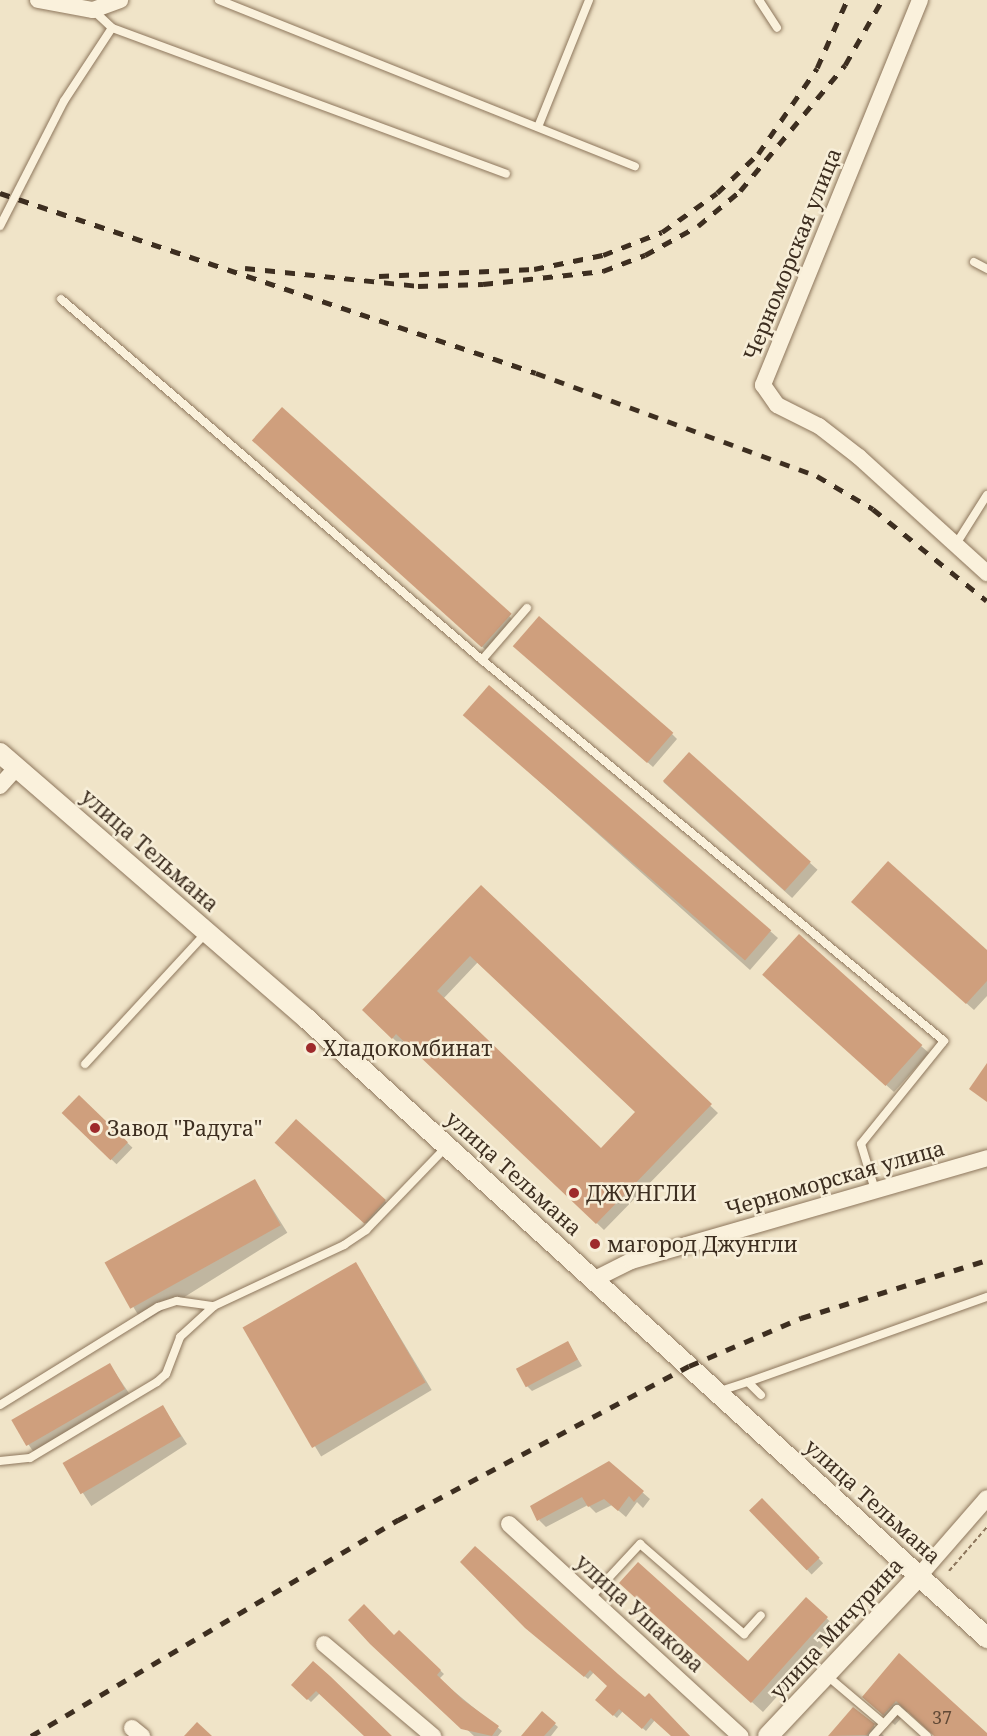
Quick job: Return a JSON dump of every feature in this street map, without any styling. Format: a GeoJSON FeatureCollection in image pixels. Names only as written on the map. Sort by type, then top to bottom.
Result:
{"type":"FeatureCollection","features":[{"type":"Feature","properties":{"kind":"street"},"geometry":{"type":"LineString","coordinates":[[38,0],[70,3],[93,10],[120,0]]}},
{"type":"Feature","properties":{"kind":"street","name":"Черноморская улица"},"geometry":{"type":"LineString","coordinates":[[920,0],[763,385],[777,405],[827,432],[987,573]]}},
{"type":"Feature","properties":{"kind":"street","name":"улица Тельмана"},"geometry":{"type":"LineString","coordinates":[[0,753],[208,932],[448,1146],[987,1638]]}},
{"type":"Feature","properties":{"kind":"street"},"geometry":{"type":"LineString","coordinates":[[0,786],[16,767]]}},
{"type":"Feature","properties":{"kind":"street","name":"Черноморская улица"},"geometry":{"type":"LineString","coordinates":[[596,1279],[631,1261],[987,1158]]}},
{"type":"Feature","properties":{"kind":"street","name":"улица Мичурина"},"geometry":{"type":"LineString","coordinates":[[768,1736],[919,1576],[987,1498]]}},
{"type":"Feature","properties":{"kind":"street","name":"улица Ушакова"},"geometry":{"type":"LineString","coordinates":[[508,1524],[740,1736]]}},
{"type":"Feature","properties":{"kind":"street"},"geometry":{"type":"LineString","coordinates":[[324,1644],[433,1736]]}},
{"type":"Feature","properties":{"kind":"lane"},"geometry":{"type":"LineString","coordinates":[[219,0],[635,166]]}},
{"type":"Feature","properties":{"kind":"lane"},"geometry":{"type":"LineString","coordinates":[[538,127],[589,0]]}},
{"type":"Feature","properties":{"kind":"lane"},"geometry":{"type":"LineString","coordinates":[[759,0],[777,28]]}},
{"type":"Feature","properties":{"kind":"lane"},"geometry":{"type":"LineString","coordinates":[[93,10],[112,28],[506,174]]}},
{"type":"Feature","properties":{"kind":"lane"},"geometry":{"type":"LineString","coordinates":[[0,226],[64,101],[112,28]]}},
{"type":"Feature","properties":{"kind":"lane"},"geometry":{"type":"LineString","coordinates":[[974,262],[987,269]]}},
{"type":"Feature","properties":{"kind":"lane"},"geometry":{"type":"LineString","coordinates":[[61,299],[482,660],[944,1041],[861,1144],[874,1190]]}},
{"type":"Feature","properties":{"kind":"lane"},"geometry":{"type":"LineString","coordinates":[[956,544],[987,495]]}},
{"type":"Feature","properties":{"kind":"lane"},"geometry":{"type":"LineString","coordinates":[[482,660],[527,608]]}},
{"type":"Feature","properties":{"kind":"lane"},"geometry":{"type":"LineString","coordinates":[[85,1064],[208,932]]}},
{"type":"Feature","properties":{"kind":"lane"},"geometry":{"type":"LineString","coordinates":[[0,1461],[30,1458],[157,1382],[166,1374],[180,1337],[214,1306],[366,1230],[448,1146]]}},
{"type":"Feature","properties":{"kind":"lane"},"geometry":{"type":"LineString","coordinates":[[717,1392],[987,1297]]}},
{"type":"Feature","properties":{"kind":"lane"},"geometry":{"type":"LineString","coordinates":[[0,1405],[158,1307],[177,1301],[214,1306]]}},
{"type":"Feature","properties":{"kind":"lane"},"geometry":{"type":"LineString","coordinates":[[748,1382],[760,1395]]}},
{"type":"Feature","properties":{"kind":"lane"},"geometry":{"type":"LineString","coordinates":[[590,1598],[640,1544],[744,1634],[761,1615]]}},
{"type":"Feature","properties":{"kind":"lane"},"geometry":{"type":"LineString","coordinates":[[825,1673],[884,1724]]}},
{"type":"Feature","properties":{"kind":"lane"},"geometry":{"type":"LineString","coordinates":[[873,1736],[897,1708],[927,1736]]}},
{"type":"Feature","properties":{"kind":"path"},"geometry":{"type":"LineString","coordinates":[[949,1571],[987,1527]]}},
{"type":"Feature","properties":{"kind":"building"},"geometry":{"type":"Polygon","coordinates":[[[282,407],[512,614],[482,647],[252,440],[282,407]]]}},
{"type":"Feature","properties":{"kind":"building"},"geometry":{"type":"Polygon","coordinates":[[[539,616],[673,733],[647,763],[513,646],[539,616]]]}},
{"type":"Feature","properties":{"kind":"building"},"geometry":{"type":"Polygon","coordinates":[[[489,685],[771,930],[745,961],[463,715],[489,685]]]}},
{"type":"Feature","properties":{"kind":"building"},"geometry":{"type":"Polygon","coordinates":[[[689,752],[811,862],[785,891],[663,781],[689,752]]]}},
{"type":"Feature","properties":{"kind":"building"},"geometry":{"type":"Polygon","coordinates":[[[888,861],[987,950],[987,981],[966,1004],[851,902],[888,861]]]}},
{"type":"Feature","properties":{"kind":"building"},"geometry":{"type":"Polygon","coordinates":[[[481,885],[712,1104],[596,1224],[396,1034],[392,1039],[362,1010],[481,885]],[[470,956],[437,991],[601,1148],[635,1112],[470,956]]]}},
{"type":"Feature","properties":{"kind":"building"},"geometry":{"type":"Polygon","coordinates":[[[799,934],[922,1045],[886,1086],[762,975],[799,934]]]}},
{"type":"Feature","properties":{"kind":"building"},"geometry":{"type":"Polygon","coordinates":[[[987,1063],[987,1102],[969,1089],[987,1063]]]}},
{"type":"Feature","properties":{"kind":"building","name":"Завод \"Радуга\""},"geometry":{"type":"Polygon","coordinates":[[[79,1095],[128,1142],[111,1160],[62,1113],[79,1095]]]}},
{"type":"Feature","properties":{"kind":"building"},"geometry":{"type":"Polygon","coordinates":[[[296,1119],[386,1200],[365,1224],[275,1143],[296,1119]]]}},
{"type":"Feature","properties":{"kind":"building"},"geometry":{"type":"Polygon","coordinates":[[[255,1179],[281,1225],[130,1309],[105,1262],[255,1179]]]}},
{"type":"Feature","properties":{"kind":"building"},"geometry":{"type":"Polygon","coordinates":[[[356,1262],[426,1382],[312,1448],[243,1328],[356,1262]]]}},
{"type":"Feature","properties":{"kind":"building"},"geometry":{"type":"Polygon","coordinates":[[[568,1341],[578,1360],[526,1387],[516,1369],[568,1341]]]}},
{"type":"Feature","properties":{"kind":"building"},"geometry":{"type":"Polygon","coordinates":[[[110,1363],[125,1389],[26,1446],[11,1420],[110,1363]]]}},
{"type":"Feature","properties":{"kind":"building"},"geometry":{"type":"Polygon","coordinates":[[[163,1405],[181,1436],[81,1494],[63,1463],[163,1405]]]}},
{"type":"Feature","properties":{"kind":"building"},"geometry":{"type":"Polygon","coordinates":[[[609,1461],[644,1491],[634,1502],[629,1496],[618,1511],[604,1499],[588,1507],[582,1497],[537,1521],[530,1506],[609,1461]]]}},
{"type":"Feature","properties":{"kind":"building"},"geometry":{"type":"Polygon","coordinates":[[[762,1498],[820,1558],[807,1570],[749,1511],[762,1498]]]}},
{"type":"Feature","properties":{"kind":"building"},"geometry":{"type":"Polygon","coordinates":[[[475,1546],[645,1697],[649,1693],[690,1736],[671,1736],[651,1718],[642,1729],[619,1709],[613,1716],[595,1700],[607,1686],[590,1670],[584,1677],[525,1628],[460,1562],[475,1546]]]}},
{"type":"Feature","properties":{"kind":"building"},"geometry":{"type":"Polygon","coordinates":[[[638,1562],[748,1661],[806,1597],[828,1617],[751,1703],[619,1583],[638,1562]]]}},
{"type":"Feature","properties":{"kind":"building"},"geometry":{"type":"Polygon","coordinates":[[[364,1604],[394,1635],[399,1630],[441,1670],[437,1675],[463,1700],[499,1726],[492,1736],[461,1729],[370,1644],[348,1620],[364,1604]]]}},
{"type":"Feature","properties":{"kind":"building"},"geometry":{"type":"Polygon","coordinates":[[[899,1653],[987,1733],[987,1736],[934,1736],[896,1701],[883,1715],[862,1697],[899,1653]]]}},
{"type":"Feature","properties":{"kind":"building"},"geometry":{"type":"Polygon","coordinates":[[[313,1661],[392,1736],[364,1736],[316,1691],[307,1700],[291,1685],[313,1661]]]}},
{"type":"Feature","properties":{"kind":"building"},"geometry":{"type":"Polygon","coordinates":[[[853,1707],[875,1724],[867,1735],[828,1736],[853,1707]]]}},
{"type":"Feature","properties":{"kind":"building"},"geometry":{"type":"Polygon","coordinates":[[[542,1711],[556,1723],[544,1736],[521,1736],[542,1711]]]}},
{"type":"Feature","properties":{"kind":"building"},"geometry":{"type":"Polygon","coordinates":[[[197,1722],[212,1736],[184,1736],[197,1722]]]}},
{"type":"Feature","properties":{"kind":"railway"},"geometry":{"type":"LineString","coordinates":[[379,276],[534,269],[603,255],[662,232],[717,193],[758,154],[817,68],[847,0]]}},
{"type":"Feature","properties":{"kind":"railway"},"geometry":{"type":"LineString","coordinates":[[245,268],[418,286],[483,284],[603,271],[645,255],[698,226],[740,191],[845,65],[882,0]]}},
{"type":"Feature","properties":{"kind":"railway"},"geometry":{"type":"LineString","coordinates":[[0,193],[536,373],[817,476],[873,509],[987,601]]}},
{"type":"Feature","properties":{"kind":"railway"},"geometry":{"type":"LineString","coordinates":[[31,1736],[398,1520],[689,1366],[801,1318],[987,1260]]}},
{"type":"Feature","properties":{"kind":"place","name":"Хладокомбинат"},"geometry":{"type":"Point","coordinates":[311,1048]}},
{"type":"Feature","properties":{"kind":"place","name":"Завод \"Радуга\""},"geometry":{"type":"Point","coordinates":[95,1128]}},
{"type":"Feature","properties":{"kind":"place","name":"ДЖУНГЛИ"},"geometry":{"type":"Point","coordinates":[574,1193]}},
{"type":"Feature","properties":{"kind":"place","name":"магород Джунгли"},"geometry":{"type":"Point","coordinates":[595,1244]}}]}
